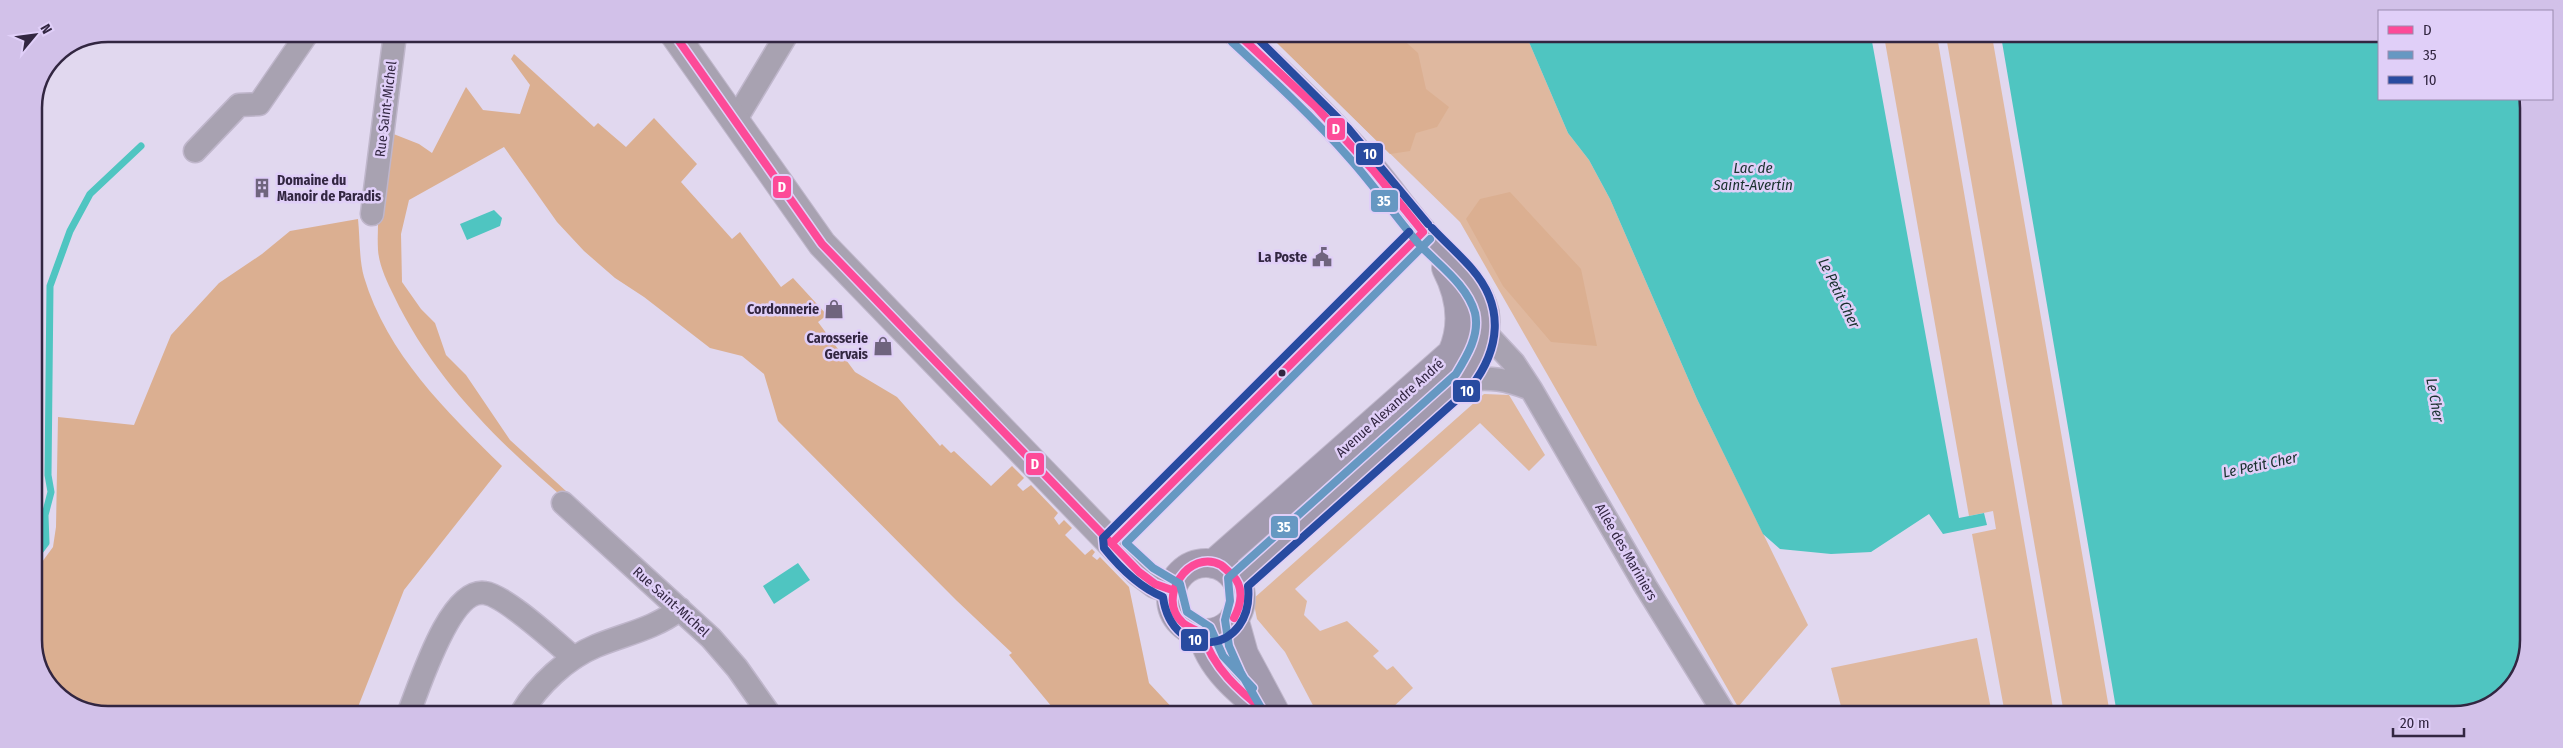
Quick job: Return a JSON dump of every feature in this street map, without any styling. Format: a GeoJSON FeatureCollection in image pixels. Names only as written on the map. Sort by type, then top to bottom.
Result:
{"type":"FeatureCollection","features":[{"type":"Feature","properties":{"kind":"main road"},"geometry":{"type":"LineString","coordinates":[[1246,42],[1316,107],[1373,170],[1436,246]]}},
{"type":"Feature","properties":{"kind":"main road","name":"Avenue Alexandre André"},"geometry":{"type":"LineString","coordinates":[[1237,582],[1464,380],[1480,353],[1485,332],[1485,313],[1479,298],[1462,273],[1436,246]]}},
{"type":"Feature","properties":{"kind":"main road","name":"Avenue Alexandre André"},"geometry":{"type":"LineString","coordinates":[[1213,564],[1452,353],[1460,330],[1459,304],[1451,276],[1436,246]]}},
{"type":"Feature","properties":{"kind":"main road"},"geometry":{"type":"LineString","coordinates":[[1213,564],[1231,574],[1237,582],[1241,595],[1240,607],[1226,627],[1214,632],[1202,633],[1182,623],[1175,615],[1171,604],[1172,590],[1182,573],[1190,566],[1213,564]]}},
{"type":"Feature","properties":{"kind":"main road"},"geometry":{"type":"LineString","coordinates":[[1234,618],[1244,654],[1260,688],[1272,706]]}},
{"type":"Feature","properties":{"kind":"main road"},"geometry":{"type":"LineString","coordinates":[[1202,633],[1209,654],[1221,671],[1259,706]]}},
{"type":"Feature","properties":{"kind":"street"},"geometry":{"type":"LineString","coordinates":[[195,151],[239,105],[259,104],[302,42]]}},
{"type":"Feature","properties":{"kind":"street","name":"Rue Saint-Michel"},"geometry":{"type":"LineString","coordinates":[[372,214],[394,42]]}},
{"type":"Feature","properties":{"kind":"street"},"geometry":{"type":"LineString","coordinates":[[680,42],[736,119],[822,244],[1140,572],[1155,584],[1172,590]]}},
{"type":"Feature","properties":{"kind":"street"},"geometry":{"type":"LineString","coordinates":[[736,119],[782,42]]}},
{"type":"Feature","properties":{"kind":"street","name":"Allée des Mariniers"},"geometry":{"type":"LineString","coordinates":[[1485,332],[1514,363],[1531,389],[1646,587],[1719,706]]}},
{"type":"Feature","properties":{"kind":"street"},"geometry":{"type":"LineString","coordinates":[[1464,380],[1489,378],[1508,380],[1531,389]]}},
{"type":"Feature","properties":{"kind":"street","name":"Rue Saint-Michel"},"geometry":{"type":"LineString","coordinates":[[563,503],[716,644],[763,706]]}},
{"type":"Feature","properties":{"kind":"street"},"geometry":{"type":"LineString","coordinates":[[411,706],[450,615],[461,601],[472,594],[484,592],[505,602],[574,658]]}},
{"type":"Feature","properties":{"kind":"street"},"geometry":{"type":"LineString","coordinates":[[527,706],[547,681],[574,658],[596,646],[656,625],[680,609]]}},
{"type":"Feature","properties":{"kind":"shaded area"},"geometry":{"type":"Polygon","coordinates":[[[1276,42],[1529,42],[1568,133],[1589,160],[1610,199],[1697,399],[1808,625],[1739,706],[1737,706],[1460,222],[1276,42]]]}},
{"type":"Feature","properties":{"kind":"shaded area"},"geometry":{"type":"Polygon","coordinates":[[[1276,42],[1406,42],[1418,53],[1426,89],[1449,107],[1437,127],[1416,133],[1410,151],[1390,154],[1276,42]]]}},
{"type":"Feature","properties":{"kind":"shaded area"},"geometry":{"type":"Polygon","coordinates":[[[1885,42],[1938,42],[2053,706],[2004,706],[1972,534],[1996,529],[1993,511],[1969,516],[1885,42]]]}},
{"type":"Feature","properties":{"kind":"shaded area"},"geometry":{"type":"Polygon","coordinates":[[[1947,42],[1993,42],[2109,706],[2063,706],[1947,42]]]}},
{"type":"Feature","properties":{"kind":"shaded area"},"geometry":{"type":"Polygon","coordinates":[[[514,54],[594,127],[598,123],[626,147],[654,118],[697,164],[681,182],[732,239],[740,232],[781,287],[793,278],[827,315],[818,322],[855,372],[897,397],[940,446],[942,444],[951,453],[954,451],[991,486],[1012,466],[1024,478],[1017,485],[1023,491],[1031,485],[1058,513],[1054,518],[1059,525],[1064,520],[1072,528],[1065,535],[1085,555],[1092,549],[1095,552],[1092,556],[1097,560],[1100,557],[1129,587],[1149,683],[1170,706],[1051,706],[1009,655],[1012,653],[956,600],[778,421],[764,374],[742,356],[710,348],[644,297],[615,278],[584,251],[557,222],[504,147],[409,200],[401,234],[402,282],[421,309],[435,323],[446,355],[466,375],[510,440],[578,502],[572,505],[495,435],[449,383],[410,327],[391,291],[382,267],[378,250],[378,221],[391,133],[419,144],[432,153],[466,87],[483,110],[520,114],[530,85],[511,59],[514,54]]]}},
{"type":"Feature","properties":{"kind":"shaded area"},"geometry":{"type":"Polygon","coordinates":[[[1510,192],[1581,269],[1597,346],[1551,342],[1503,286],[1466,219],[1480,199],[1510,192]]]}},
{"type":"Feature","properties":{"kind":"shaded area"},"geometry":{"type":"Polygon","coordinates":[[[358,219],[362,270],[374,305],[387,331],[421,380],[460,424],[502,466],[404,590],[358,706],[109,706],[92,703],[76,697],[59,683],[51,672],[43,644],[43,561],[53,547],[56,527],[58,417],[134,425],[171,335],[219,283],[262,254],[290,231],[358,219]]]}},
{"type":"Feature","properties":{"kind":"shaded area"},"geometry":{"type":"Polygon","coordinates":[[[1484,394],[1509,395],[1545,455],[1529,471],[1480,423],[1295,589],[1307,601],[1304,615],[1320,631],[1347,621],[1379,651],[1373,656],[1387,670],[1393,666],[1413,688],[1394,706],[1313,706],[1285,652],[1257,619],[1253,599],[1484,394]]]}},
{"type":"Feature","properties":{"kind":"shaded area"},"geometry":{"type":"Polygon","coordinates":[[[1977,638],[1990,706],[1841,706],[1831,668],[1977,638]]]}},
{"type":"Feature","properties":{"kind":"water","name":"Lac de Saint-Avertin"},"geometry":{"type":"Polygon","coordinates":[[[1529,42],[1872,42],[1959,518],[1984,513],[1987,525],[1943,534],[1929,514],[1871,552],[1831,554],[1780,549],[1763,534],[1697,399],[1610,199],[1589,160],[1568,133],[1529,42]]]}},
{"type":"Feature","properties":{"kind":"water"},"geometry":{"type":"Polygon","coordinates":[[[2002,42],[2378,42],[2378,100],[2520,100],[2520,648],[2515,665],[2509,676],[2495,692],[2487,697],[2476,702],[2454,706],[2116,706],[2002,42]]]}},
{"type":"Feature","properties":{"kind":"water"},"geometry":{"type":"Polygon","coordinates":[[[494,210],[502,218],[500,226],[467,240],[460,224],[494,210]]]}},
{"type":"Feature","properties":{"kind":"water"},"geometry":{"type":"Polygon","coordinates":[[[798,563],[810,580],[774,604],[763,586],[798,563]]]}},
{"type":"Feature","properties":{"kind":"waterway"},"geometry":{"type":"LineString","coordinates":[[43,547],[46,543],[45,515],[51,492],[48,475],[50,286],[70,231],[90,194],[141,146]]}},
{"type":"Feature","properties":{"kind":"transit line","name":"D"},"geometry":{"type":"LineString","coordinates":[[680,42],[822,244],[1139,572],[1155,584],[1172,590]]}},
{"type":"Feature","properties":{"kind":"transit line","name":"35"},"geometry":{"type":"LineString","coordinates":[[1232,42],[1308,114],[1351,160],[1418,243],[1451,275],[1465,293],[1475,313],[1476,321],[1476,329],[1471,345],[1456,374],[1228,578],[1230,601],[1225,620],[1229,646],[1241,673],[1260,706]]}},
{"type":"Feature","properties":{"kind":"transit line","name":"D"},"geometry":{"type":"LineString","coordinates":[[1246,42],[1316,107],[1373,170],[1423,232]]}},
{"type":"Feature","properties":{"kind":"transit line","name":"10"},"geometry":{"type":"LineString","coordinates":[[1261,42],[1348,128],[1428,224]]}},
{"type":"Feature","properties":{"kind":"transit line","name":"10"},"geometry":{"type":"LineString","coordinates":[[1409,232],[1103,538],[1104,548],[1123,570],[1146,588],[1163,597],[1170,619],[1181,633],[1196,641],[1212,642],[1227,637],[1239,626],[1247,609],[1248,586],[1471,387],[1481,373],[1493,343],[1495,328],[1490,298],[1483,283],[1472,269],[1432,228]]}},
{"type":"Feature","properties":{"kind":"transit line","name":"D"},"geometry":{"type":"LineString","coordinates":[[1112,543],[1423,232]]}},
{"type":"Feature","properties":{"kind":"transit line","name":"35"},"geometry":{"type":"LineString","coordinates":[[1253,688],[1223,656],[1210,627],[1187,612],[1180,584],[1153,568],[1126,543],[1430,239]]}},
{"type":"Feature","properties":{"kind":"transit line","name":"D"},"geometry":{"type":"LineString","coordinates":[[1202,633],[1182,622],[1175,612],[1173,601],[1174,589],[1180,578],[1188,569],[1198,563],[1209,562],[1221,565],[1236,580],[1240,590],[1240,602],[1234,618]]}},
{"type":"Feature","properties":{"kind":"transit line","name":"D"},"geometry":{"type":"LineString","coordinates":[[1202,633],[1220,668],[1237,687],[1259,706]]}},
{"type":"Feature","properties":{"kind":"place","name":"Domaine du Manoir de Paradis"},"geometry":{"type":"Point","coordinates":[262,188]}},
{"type":"Feature","properties":{"kind":"place","name":"La Poste"},"geometry":{"type":"Point","coordinates":[1322,257]}},
{"type":"Feature","properties":{"kind":"place","name":"Cordonnerie"},"geometry":{"type":"Point","coordinates":[834,309]}},
{"type":"Feature","properties":{"kind":"place","name":"Carosserie Gervais"},"geometry":{"type":"Point","coordinates":[883,346]}},
{"type":"Feature","properties":{"kind":"water label","name":"Le Petit Cher"},"geometry":{"type":"Point","coordinates":[1839,293]}},
{"type":"Feature","properties":{"kind":"water label","name":"Le Cher"},"geometry":{"type":"Point","coordinates":[2435,400]}},
{"type":"Feature","properties":{"kind":"water label","name":"Le Petit Cher"},"geometry":{"type":"Point","coordinates":[2260,465]}}]}
